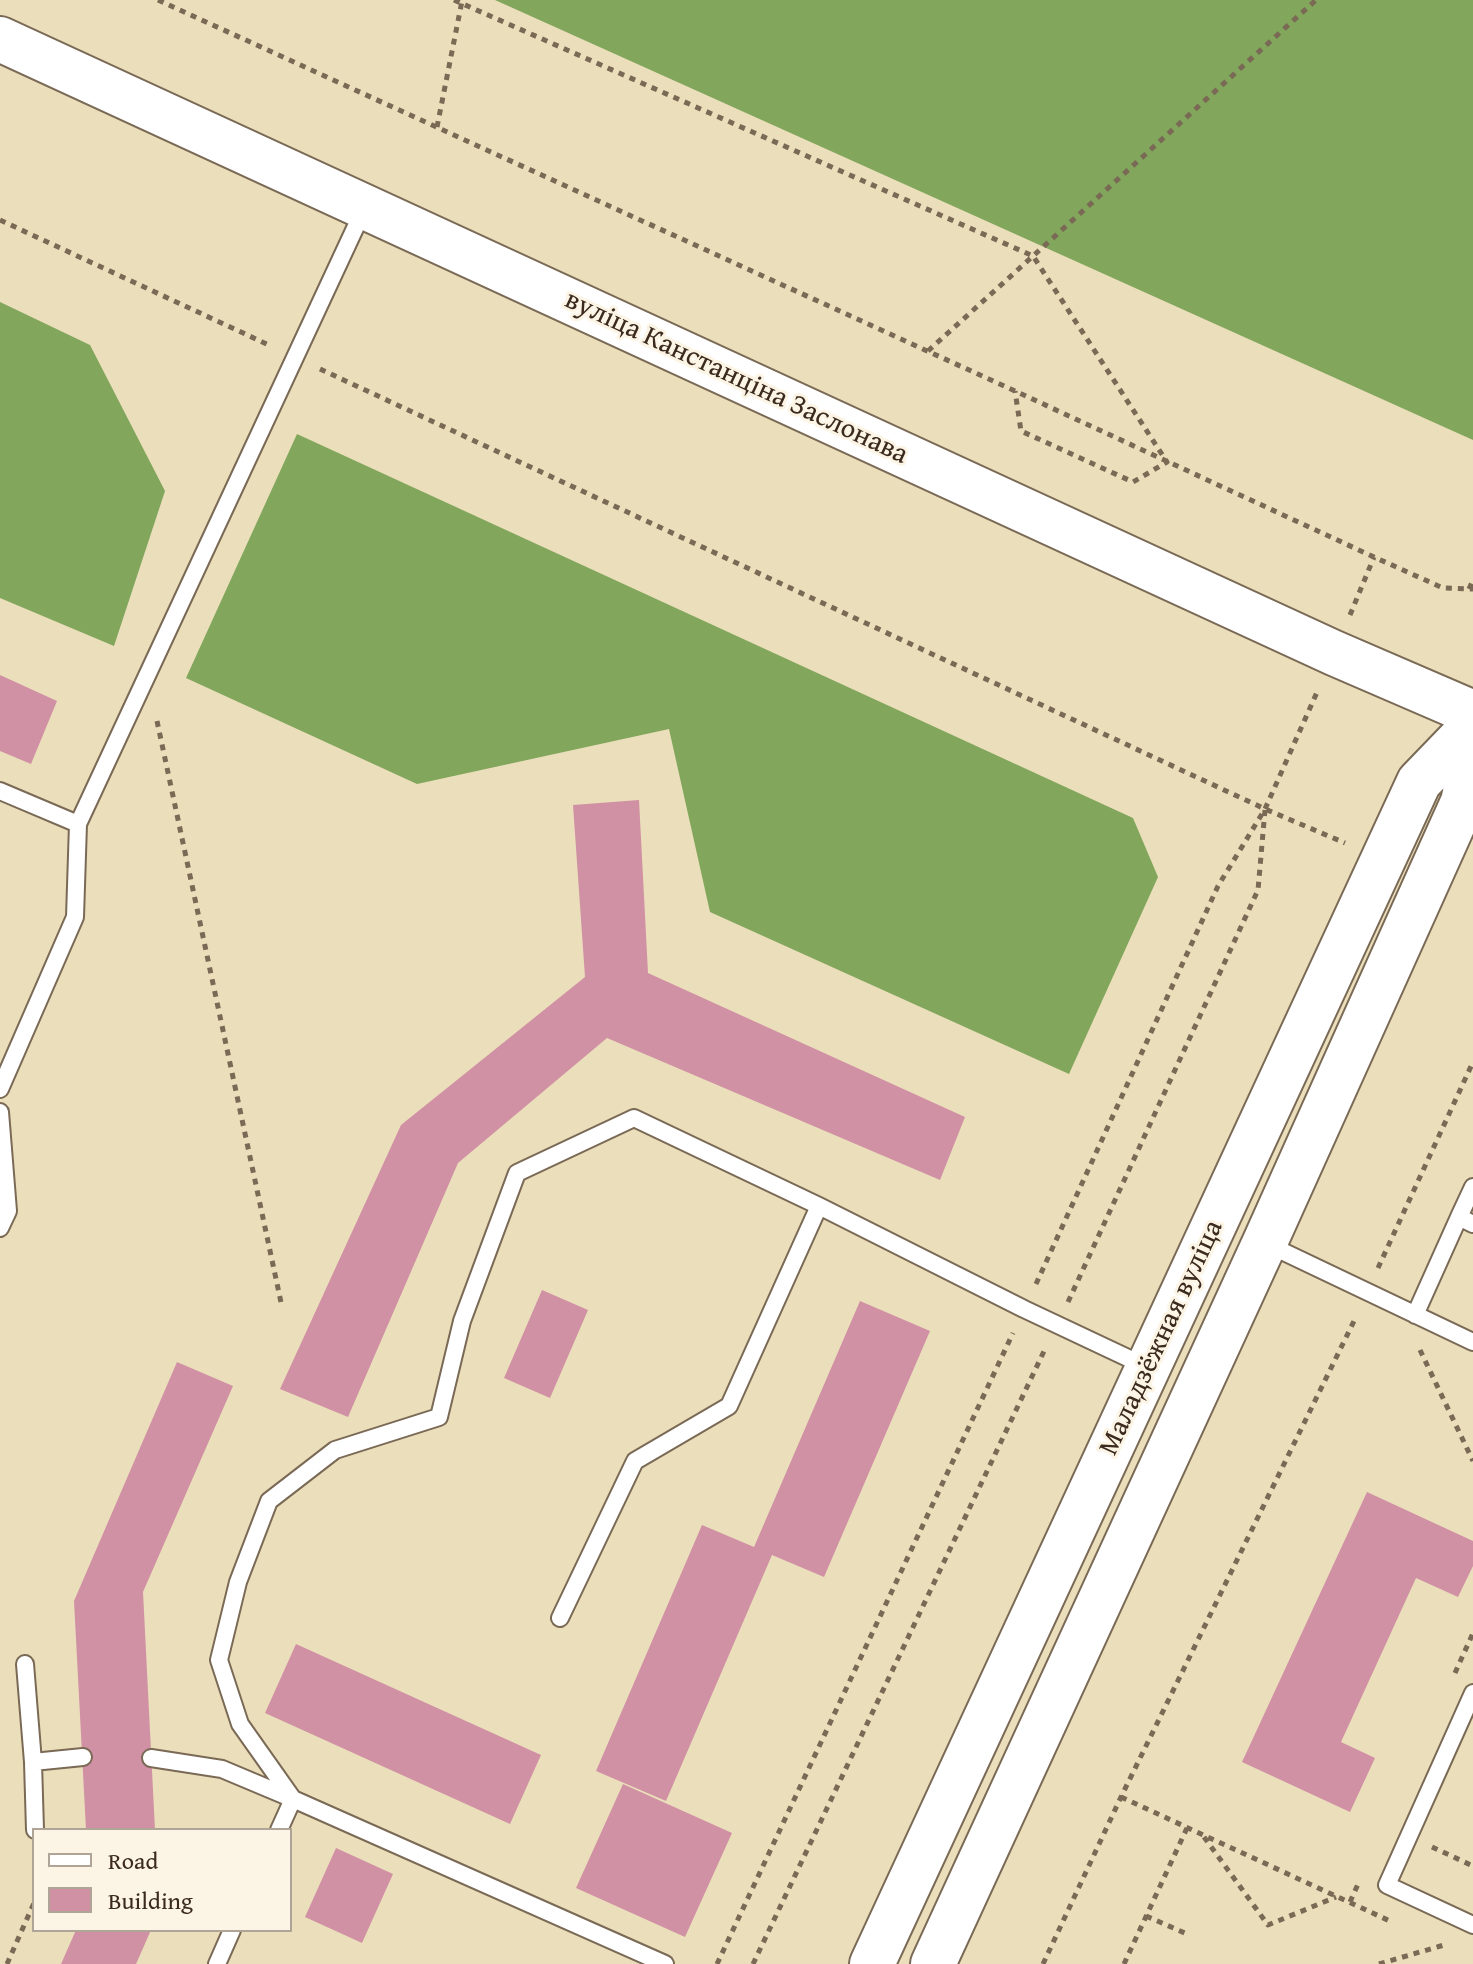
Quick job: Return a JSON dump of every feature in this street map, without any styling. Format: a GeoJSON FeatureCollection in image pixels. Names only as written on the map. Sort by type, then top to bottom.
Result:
{"type":"FeatureCollection","features":[{"type":"Feature","properties":{"kind":"main road","name":"вуліца Канстанціна Заслонава"},"geometry":{"type":"LineString","coordinates":[[0,39],[1334,653],[1473,713]]}},
{"type":"Feature","properties":{"kind":"main road","name":"Маладзёжная вуліца"},"geometry":{"type":"LineString","coordinates":[[872,1964],[1419,782],[1473,726]]}},
{"type":"Feature","properties":{"kind":"main road","name":"Маладзёжная вуліца"},"geometry":{"type":"LineString","coordinates":[[933,1964],[1265,1242],[1463,802],[1473,757]]}},
{"type":"Feature","properties":{"kind":"lane"},"geometry":{"type":"LineString","coordinates":[[0,1089],[75,917],[78,824],[365,207]]}},
{"type":"Feature","properties":{"kind":"lane"},"geometry":{"type":"LineString","coordinates":[[0,791],[78,824]]}},
{"type":"Feature","properties":{"kind":"lane"},"geometry":{"type":"LineString","coordinates":[[0,1112],[8,1211],[0,1228]]}},
{"type":"Feature","properties":{"kind":"lane"},"geometry":{"type":"LineString","coordinates":[[293,1799],[240,1724],[219,1660],[238,1582],[269,1501],[335,1450],[439,1417],[462,1321],[517,1173],[634,1118],[1149,1368]]}},
{"type":"Feature","properties":{"kind":"lane"},"geometry":{"type":"LineString","coordinates":[[1415,1315],[1466,1221],[1473,1187]]}},
{"type":"Feature","properties":{"kind":"lane"},"geometry":{"type":"LineString","coordinates":[[560,1618],[635,1461],[729,1406],[819,1206]]}},
{"type":"Feature","properties":{"kind":"lane"},"geometry":{"type":"LineString","coordinates":[[1265,1242],[1473,1342]]}},
{"type":"Feature","properties":{"kind":"lane"},"geometry":{"type":"LineString","coordinates":[[25,1664],[35,1828]]}},
{"type":"Feature","properties":{"kind":"lane"},"geometry":{"type":"LineString","coordinates":[[1473,1693],[1387,1885],[1473,1925]]}},
{"type":"Feature","properties":{"kind":"lane"},"geometry":{"type":"LineString","coordinates":[[33,1762],[83,1757]]}},
{"type":"Feature","properties":{"kind":"lane"},"geometry":{"type":"LineString","coordinates":[[151,1758],[222,1769],[665,1964]]}},
{"type":"Feature","properties":{"kind":"lane"},"geometry":{"type":"LineString","coordinates":[[280,1828],[293,1799]]}},
{"type":"Feature","properties":{"kind":"lane"},"geometry":{"type":"LineString","coordinates":[[217,1964],[231,1932]]}},
{"type":"Feature","properties":{"kind":"path"},"geometry":{"type":"LineString","coordinates":[[158,0],[1443,588],[1471,589],[1473,580]]}},
{"type":"Feature","properties":{"kind":"path"},"geometry":{"type":"LineString","coordinates":[[454,0],[1033,256],[1167,462]]}},
{"type":"Feature","properties":{"kind":"path"},"geometry":{"type":"LineString","coordinates":[[928,351],[1316,0]]}},
{"type":"Feature","properties":{"kind":"path"},"geometry":{"type":"LineString","coordinates":[[437,127],[462,2]]}},
{"type":"Feature","properties":{"kind":"path"},"geometry":{"type":"LineString","coordinates":[[0,220],[1265,809]]}},
{"type":"Feature","properties":{"kind":"path"},"geometry":{"type":"LineString","coordinates":[[1015,391],[1021,431],[1133,482],[1167,462]]}},
{"type":"Feature","properties":{"kind":"path"},"geometry":{"type":"LineString","coordinates":[[155,712],[282,1307]]}},
{"type":"Feature","properties":{"kind":"path"},"geometry":{"type":"LineString","coordinates":[[717,1964],[1218,886],[1265,809]]}},
{"type":"Feature","properties":{"kind":"path"},"geometry":{"type":"LineString","coordinates":[[753,1964],[1057,1325],[1258,890],[1265,809]]}},
{"type":"Feature","properties":{"kind":"path"},"geometry":{"type":"LineString","coordinates":[[1043,1964],[1368,1291],[1473,1062]]}},
{"type":"Feature","properties":{"kind":"path"},"geometry":{"type":"LineString","coordinates":[[1420,1350],[1473,1461]]}},
{"type":"Feature","properties":{"kind":"path"},"geometry":{"type":"LineString","coordinates":[[1121,1797],[1403,1927]]}},
{"type":"Feature","properties":{"kind":"path"},"geometry":{"type":"LineString","coordinates":[[1124,1964],[1187,1828]]}},
{"type":"Feature","properties":{"kind":"path"},"geometry":{"type":"LineString","coordinates":[[1202,1834],[1268,1925],[1337,1896]]}},
{"type":"Feature","properties":{"kind":"path"},"geometry":{"type":"LineString","coordinates":[[7,1964],[32,1908]]}},
{"type":"Feature","properties":{"kind":"path"},"geometry":{"type":"LineString","coordinates":[[1146,1916],[1187,1934]]}},
{"type":"Feature","properties":{"kind":"path"},"geometry":{"type":"LineString","coordinates":[[1379,1964],[1444,1945],[1430,1939]]}},
{"type":"Feature","properties":{"kind":"green space"},"geometry":{"type":"Polygon","coordinates":[[[495,0],[1473,0],[1473,440],[495,0]]]}},
{"type":"Feature","properties":{"kind":"green space"},"geometry":{"type":"Polygon","coordinates":[[[0,302],[90,345],[165,491],[114,646],[0,598],[0,302]]]}},
{"type":"Feature","properties":{"kind":"green space"},"geometry":{"type":"Polygon","coordinates":[[[297,434],[1133,818],[1158,877],[1069,1074],[710,912],[669,729],[417,784],[186,678],[297,434]]]}},
{"type":"Feature","properties":{"kind":"building"},"geometry":{"type":"Polygon","coordinates":[[[0,675],[57,701],[31,764],[0,751],[0,675]]]}},
{"type":"Feature","properties":{"kind":"building"},"geometry":{"type":"Polygon","coordinates":[[[639,800],[648,973],[965,1117],[940,1180],[607,1038],[458,1163],[348,1417],[280,1389],[401,1125],[585,977],[573,805],[639,800]]]}},
{"type":"Feature","properties":{"kind":"building"},"geometry":{"type":"Polygon","coordinates":[[[542,1290],[588,1310],[550,1398],[504,1378],[542,1290]]]}},
{"type":"Feature","properties":{"kind":"building"},"geometry":{"type":"Polygon","coordinates":[[[860,1301],[930,1331],[824,1577],[772,1555],[666,1801],[596,1771],[702,1525],[754,1547],[860,1301]]]}},
{"type":"Feature","properties":{"kind":"building"},"geometry":{"type":"Polygon","coordinates":[[[177,1362],[233,1386],[143,1592],[155,1828],[86,1828],[74,1601],[177,1362]]]}},
{"type":"Feature","properties":{"kind":"building"},"geometry":{"type":"Polygon","coordinates":[[[1367,1492],[1473,1541],[1473,1566],[1458,1597],[1416,1578],[1341,1742],[1375,1758],[1350,1812],[1242,1762],[1367,1492]]]}},
{"type":"Feature","properties":{"kind":"building"},"geometry":{"type":"Polygon","coordinates":[[[296,1644],[541,1755],[510,1824],[265,1713],[296,1644]]]}},
{"type":"Feature","properties":{"kind":"building"},"geometry":{"type":"Polygon","coordinates":[[[623,1784],[732,1833],[685,1937],[576,1888],[623,1784]]]}},
{"type":"Feature","properties":{"kind":"building"},"geometry":{"type":"Polygon","coordinates":[[[336,1848],[393,1874],[362,1943],[305,1917],[336,1848]]]}},
{"type":"Feature","properties":{"kind":"building"},"geometry":{"type":"Polygon","coordinates":[[[75,1932],[150,1932],[136,1964],[61,1964],[75,1932]]]}}]}
